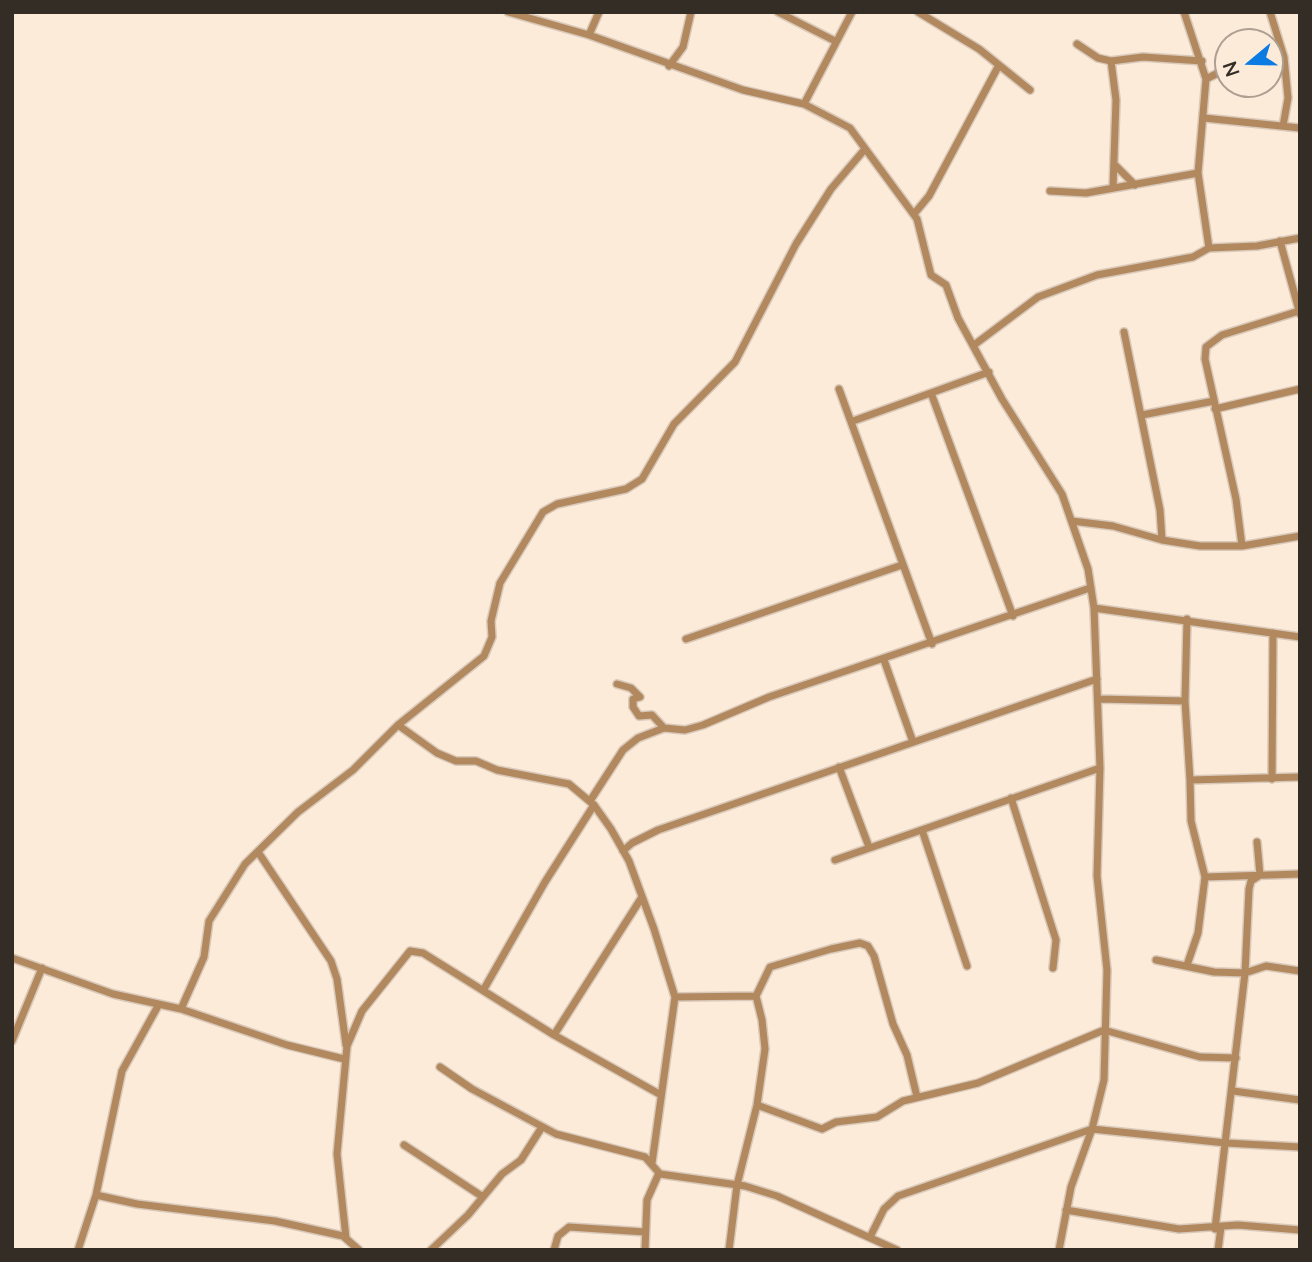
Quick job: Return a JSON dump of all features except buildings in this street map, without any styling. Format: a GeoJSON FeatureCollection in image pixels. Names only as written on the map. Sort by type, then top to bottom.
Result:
{"type":"FeatureCollection","features":[{"type":"Feature","properties":{"kind":"street"},"geometry":{"type":"LineString","coordinates":[[508,12],[589,34],[669,66],[712,77],[743,90],[804,104],[841,121],[914,214],[931,275],[946,285],[958,318],[1002,399],[1062,495],[1088,569],[1094,608],[1100,768],[1097,876],[1107,970],[1104,1080],[1092,1129],[1071,1187],[1059,1250]]}},
{"type":"Feature","properties":{"kind":"street"},"geometry":{"type":"LineString","coordinates":[[589,34],[599,12]]}},
{"type":"Feature","properties":{"kind":"street"},"geometry":{"type":"LineString","coordinates":[[669,66],[683,47],[691,12]]}},
{"type":"Feature","properties":{"kind":"street"},"geometry":{"type":"LineString","coordinates":[[778,12],[835,41]]}},
{"type":"Feature","properties":{"kind":"street"},"geometry":{"type":"LineString","coordinates":[[804,104],[852,12]]}},
{"type":"Feature","properties":{"kind":"street"},"geometry":{"type":"LineString","coordinates":[[918,12],[979,49],[1030,90]]}},
{"type":"Feature","properties":{"kind":"street"},"geometry":{"type":"LineString","coordinates":[[1184,12],[1206,79],[1198,173],[1209,248]]}},
{"type":"Feature","properties":{"kind":"street"},"geometry":{"type":"LineString","coordinates":[[1077,44],[1098,58],[1111,61],[1143,57],[1202,61]]}},
{"type":"Feature","properties":{"kind":"street"},"geometry":{"type":"LineString","coordinates":[[1283,126],[1288,97],[1284,57]]}},
{"type":"Feature","properties":{"kind":"street"},"geometry":{"type":"LineString","coordinates":[[1111,61],[1116,100],[1116,166],[1113,188]]}},
{"type":"Feature","properties":{"kind":"street"},"geometry":{"type":"LineString","coordinates":[[914,214],[929,196],[999,65]]}},
{"type":"Feature","properties":{"kind":"street"},"geometry":{"type":"LineString","coordinates":[[1206,79],[1214,75]]}},
{"type":"Feature","properties":{"kind":"street"},"geometry":{"type":"LineString","coordinates":[[1204,118],[1300,128]]}},
{"type":"Feature","properties":{"kind":"street"},"geometry":{"type":"LineString","coordinates":[[181,1009],[204,957],[209,921],[238,873],[298,812],[353,770],[398,724],[489,649],[492,611],[500,583],[543,512],[557,504],[626,489],[648,471],[674,424],[736,362],[796,244],[831,189],[865,149]]}},
{"type":"Feature","properties":{"kind":"street"},"geometry":{"type":"LineString","coordinates":[[1116,166],[1135,185]]}},
{"type":"Feature","properties":{"kind":"street"},"geometry":{"type":"LineString","coordinates":[[1050,191],[1086,193],[1198,173]]}},
{"type":"Feature","properties":{"kind":"street"},"geometry":{"type":"LineString","coordinates":[[974,345],[1038,297],[1097,275],[1193,257],[1209,248],[1300,238]]}},
{"type":"Feature","properties":{"kind":"street"},"geometry":{"type":"LineString","coordinates":[[1242,546],[1236,499],[1205,359],[1206,347],[1211,340],[1299,313],[1280,241]]}},
{"type":"Feature","properties":{"kind":"street"},"geometry":{"type":"LineString","coordinates":[[1124,332],[1160,510],[1161,540]]}},
{"type":"Feature","properties":{"kind":"street"},"geometry":{"type":"LineString","coordinates":[[853,421],[989,372]]}},
{"type":"Feature","properties":{"kind":"street"},"geometry":{"type":"LineString","coordinates":[[839,389],[853,421],[932,644]]}},
{"type":"Feature","properties":{"kind":"street"},"geometry":{"type":"LineString","coordinates":[[1142,415],[1300,389]]}},
{"type":"Feature","properties":{"kind":"street"},"geometry":{"type":"LineString","coordinates":[[931,393],[1013,616]]}},
{"type":"Feature","properties":{"kind":"street"},"geometry":{"type":"LineString","coordinates":[[1072,521],[1113,526],[1161,540],[1200,546],[1242,546],[1300,536]]}},
{"type":"Feature","properties":{"kind":"street"},"geometry":{"type":"LineString","coordinates":[[686,639],[902,565]]}},
{"type":"Feature","properties":{"kind":"street"},"geometry":{"type":"LineString","coordinates":[[484,989],[545,882],[630,743],[664,728],[685,730],[703,725],[769,698],[1090,588]]}},
{"type":"Feature","properties":{"kind":"street"},"geometry":{"type":"LineString","coordinates":[[1094,608],[1300,637]]}},
{"type":"Feature","properties":{"kind":"street"},"geometry":{"type":"LineString","coordinates":[[1186,619],[1185,701],[1191,821],[1205,877],[1198,933],[1187,965]]}},
{"type":"Feature","properties":{"kind":"street"},"geometry":{"type":"LineString","coordinates":[[1272,779],[1273,633]]}},
{"type":"Feature","properties":{"kind":"street"},"geometry":{"type":"LineString","coordinates":[[884,660],[913,742]]}},
{"type":"Feature","properties":{"kind":"street"},"geometry":{"type":"LineString","coordinates":[[623,851],[632,843],[658,830],[767,795],[839,767],[1097,680]]}},
{"type":"Feature","properties":{"kind":"street"},"geometry":{"type":"LineString","coordinates":[[617,684],[631,688],[640,697],[633,699],[633,707],[639,716],[652,715],[664,728]]}},
{"type":"Feature","properties":{"kind":"street"},"geometry":{"type":"LineString","coordinates":[[1099,699],[1185,701]]}},
{"type":"Feature","properties":{"kind":"street"},"geometry":{"type":"LineString","coordinates":[[398,724],[448,758],[476,761],[497,770],[569,784],[592,803],[623,851],[669,970],[675,998],[652,1163]]}},
{"type":"Feature","properties":{"kind":"street"},"geometry":{"type":"LineString","coordinates":[[839,767],[869,847]]}},
{"type":"Feature","properties":{"kind":"street"},"geometry":{"type":"LineString","coordinates":[[835,860],[1100,768]]}},
{"type":"Feature","properties":{"kind":"street"},"geometry":{"type":"LineString","coordinates":[[1190,780],[1300,777]]}},
{"type":"Feature","properties":{"kind":"street"},"geometry":{"type":"LineString","coordinates":[[1011,797],[1056,940],[1053,968]]}},
{"type":"Feature","properties":{"kind":"street"},"geometry":{"type":"LineString","coordinates":[[922,830],[967,966]]}},
{"type":"Feature","properties":{"kind":"street"},"geometry":{"type":"LineString","coordinates":[[1257,842],[1259,875]]}},
{"type":"Feature","properties":{"kind":"street"},"geometry":{"type":"LineString","coordinates":[[258,852],[331,961],[337,979],[346,1046]]}},
{"type":"Feature","properties":{"kind":"street"},"geometry":{"type":"LineString","coordinates":[[1205,877],[1300,874]]}},
{"type":"Feature","properties":{"kind":"street"},"geometry":{"type":"LineString","coordinates":[[1218,1250],[1244,973],[1249,889],[1251,881],[1259,875]]}},
{"type":"Feature","properties":{"kind":"street"},"geometry":{"type":"LineString","coordinates":[[554,1035],[642,897]]}},
{"type":"Feature","properties":{"kind":"street"},"geometry":{"type":"LineString","coordinates":[[729,1250],[737,1185],[757,1105],[765,1049],[756,996],[770,967],[831,949],[860,943],[868,946],[874,956],[892,1024],[907,1055],[917,1097]]}},
{"type":"Feature","properties":{"kind":"street"},"geometry":{"type":"LineString","coordinates":[[346,1238],[337,1154],[346,1046],[362,1011],[410,951],[423,953],[554,1035],[662,1095]]}},
{"type":"Feature","properties":{"kind":"street"},"geometry":{"type":"LineString","coordinates":[[12,958],[159,1006],[181,1009],[287,1045],[344,1059]]}},
{"type":"Feature","properties":{"kind":"street"},"geometry":{"type":"LineString","coordinates":[[1156,960],[1214,972],[1244,973],[1259,967],[1300,971]]}},
{"type":"Feature","properties":{"kind":"street"},"geometry":{"type":"LineString","coordinates":[[12,1041],[42,968]]}},
{"type":"Feature","properties":{"kind":"street"},"geometry":{"type":"LineString","coordinates":[[675,998],[756,996]]}},
{"type":"Feature","properties":{"kind":"street"},"geometry":{"type":"LineString","coordinates":[[78,1250],[96,1195],[122,1071],[159,1006]]}},
{"type":"Feature","properties":{"kind":"street"},"geometry":{"type":"LineString","coordinates":[[757,1105],[822,1129],[836,1122],[877,1117],[904,1101],[978,1083],[1104,1030],[1188,1054],[1236,1058]]}},
{"type":"Feature","properties":{"kind":"street"},"geometry":{"type":"LineString","coordinates":[[440,1067],[472,1089],[542,1127],[578,1142],[645,1157],[659,1172],[737,1185],[777,1196],[897,1250]]}},
{"type":"Feature","properties":{"kind":"street"},"geometry":{"type":"LineString","coordinates":[[1233,1091],[1300,1100]]}},
{"type":"Feature","properties":{"kind":"street"},"geometry":{"type":"LineString","coordinates":[[431,1250],[502,1174],[521,1160],[542,1127]]}},
{"type":"Feature","properties":{"kind":"street"},"geometry":{"type":"LineString","coordinates":[[870,1237],[884,1209],[898,1196],[1092,1129],[1226,1143],[1300,1147]]}},
{"type":"Feature","properties":{"kind":"street"},"geometry":{"type":"LineString","coordinates":[[404,1145],[483,1197]]}},
{"type":"Feature","properties":{"kind":"street"},"geometry":{"type":"LineString","coordinates":[[645,1250],[647,1200],[659,1172]]}},
{"type":"Feature","properties":{"kind":"street"},"geometry":{"type":"LineString","coordinates":[[96,1195],[129,1203],[275,1221],[346,1238],[359,1250]]}},
{"type":"Feature","properties":{"kind":"street"},"geometry":{"type":"LineString","coordinates":[[1066,1210],[1179,1229],[1238,1225],[1300,1230]]}},
{"type":"Feature","properties":{"kind":"street"},"geometry":{"type":"LineString","coordinates":[[554,1250],[558,1236],[569,1227],[645,1232]]}}]}
